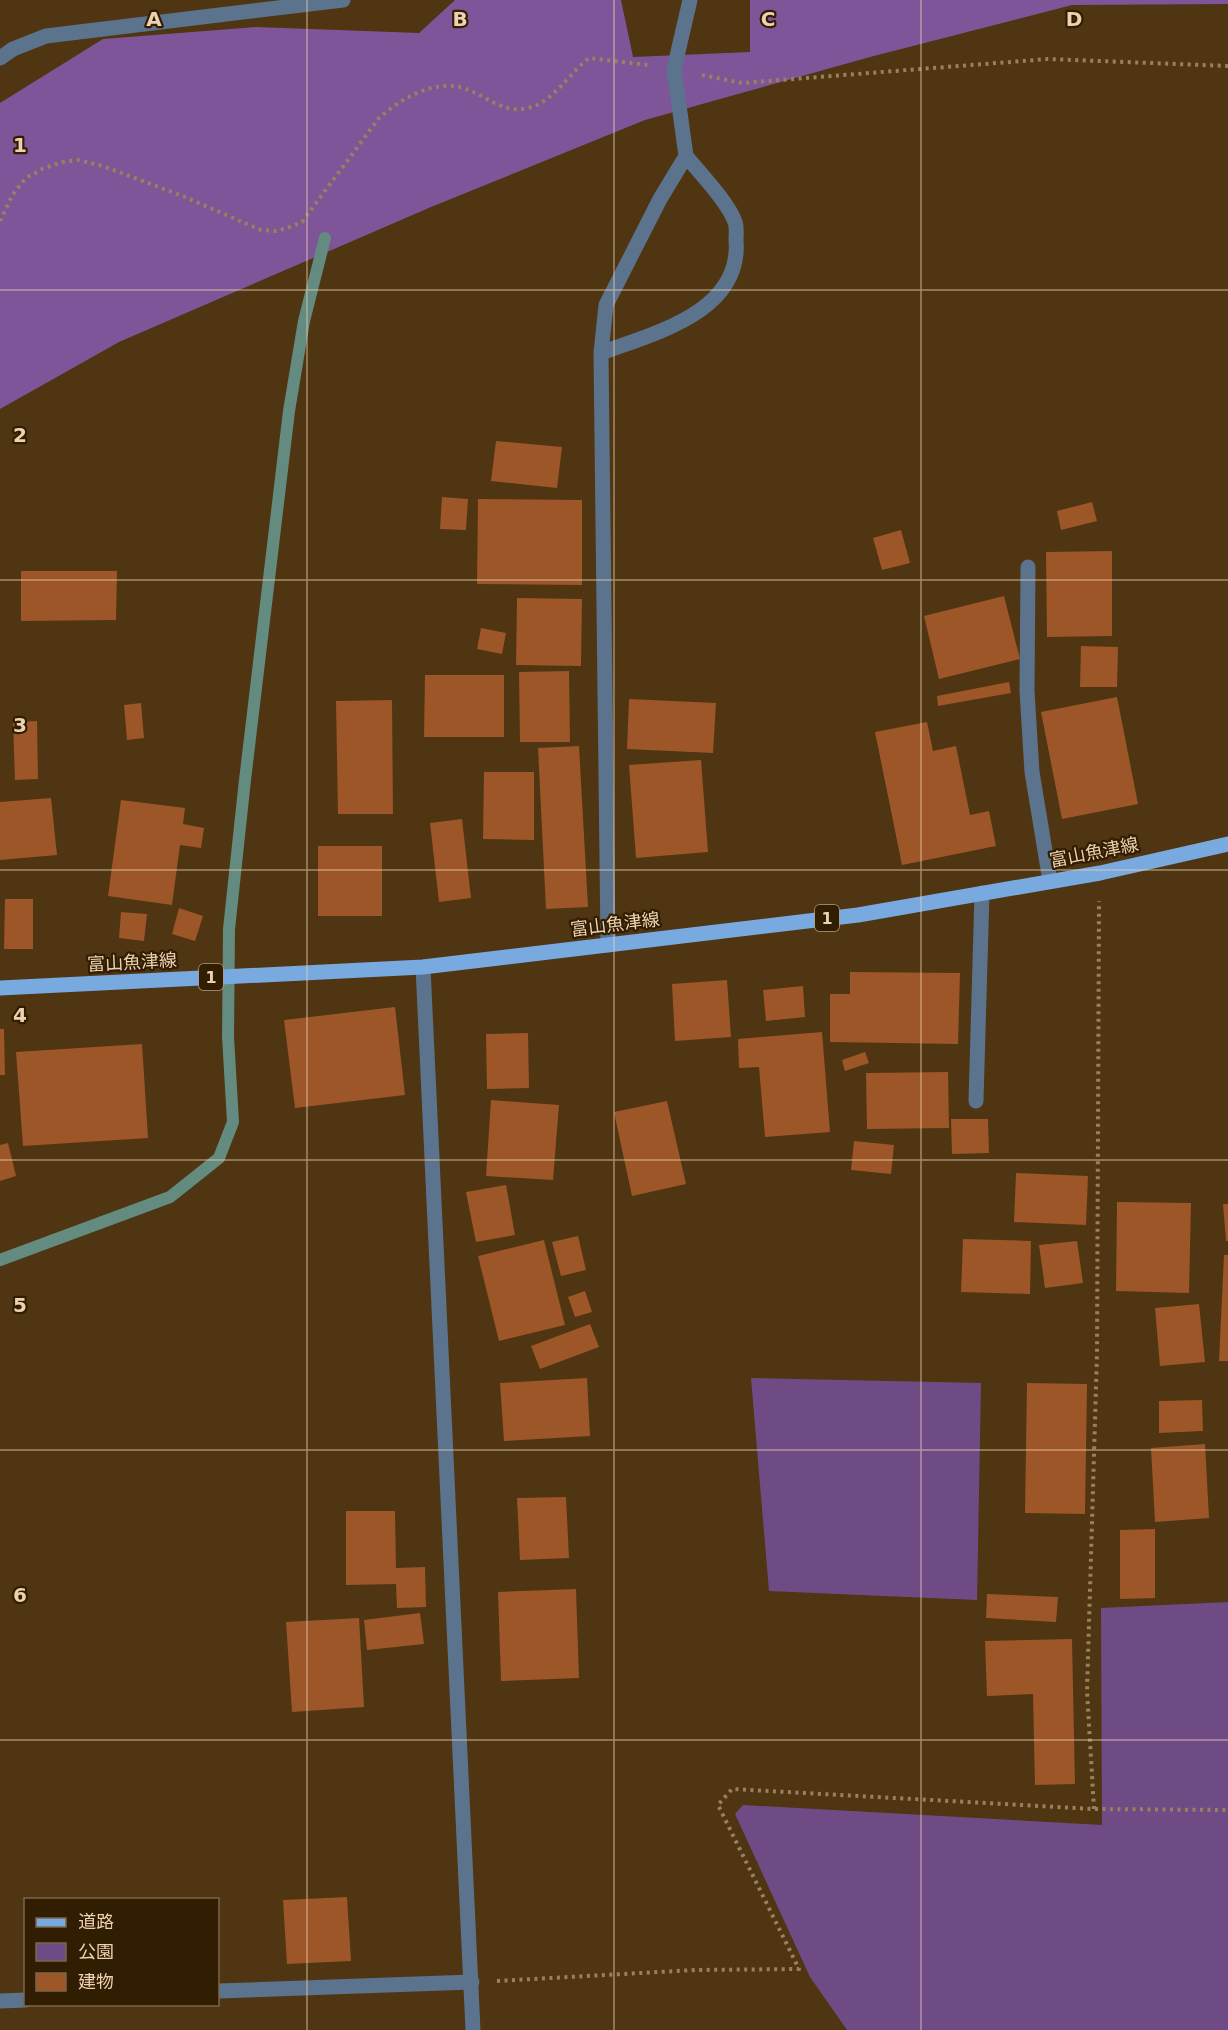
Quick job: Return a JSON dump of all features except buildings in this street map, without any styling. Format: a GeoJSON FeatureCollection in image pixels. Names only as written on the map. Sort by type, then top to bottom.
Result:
{"type":"FeatureCollection","features":[{"type":"Feature","properties":{"kind":"main road","name":"富山魚津線"},"geometry":{"type":"LineString","coordinates":[[0,988],[423,967],[858,915],[1100,873],[1228,844]]}},
{"type":"Feature","properties":{"kind":"street"},"geometry":{"type":"LineString","coordinates":[[0,58],[13,49],[46,36],[343,0]]}},
{"type":"Feature","properties":{"kind":"street"},"geometry":{"type":"LineString","coordinates":[[600,353],[680,324],[718,296],[738,260],[735,222],[712,186],[686,156],[674,69],[690,0]]}},
{"type":"Feature","properties":{"kind":"street"},"geometry":{"type":"LineString","coordinates":[[608,945],[600,353],[606,305],[660,199],[686,156]]}},
{"type":"Feature","properties":{"kind":"street"},"geometry":{"type":"LineString","coordinates":[[1028,567],[1027,702],[1032,772],[1050,881]]}},
{"type":"Feature","properties":{"kind":"street"},"geometry":{"type":"LineString","coordinates":[[976,1101],[982,893]]}},
{"type":"Feature","properties":{"kind":"street"},"geometry":{"type":"LineString","coordinates":[[423,967],[473,2030]]}},
{"type":"Feature","properties":{"kind":"street"},"geometry":{"type":"LineString","coordinates":[[219,1991],[472,1982]]}},
{"type":"Feature","properties":{"kind":"street"},"geometry":{"type":"LineString","coordinates":[[0,2001],[24,2000]]}},
{"type":"Feature","properties":{"kind":"path"},"geometry":{"type":"LineString","coordinates":[[0,221],[13,194],[26,178],[52,165],[78,160],[103,166],[144,181],[261,230],[276,231],[302,222],[379,118],[393,105],[416,94],[441,87],[462,88],[495,105],[513,110],[530,108],[549,97],[589,58],[674,69],[742,83],[1048,59],[1228,66]]}},
{"type":"Feature","properties":{"kind":"path"},"geometry":{"type":"LineString","coordinates":[[1094,1809],[1087,1691],[1097,1353],[1100,873]]}},
{"type":"Feature","properties":{"kind":"path"},"geometry":{"type":"LineString","coordinates":[[472,1982],[695,1970],[799,1969],[717,1805],[732,1789],[1094,1809],[1228,1809]]}},
{"type":"Feature","properties":{"kind":"green space"},"geometry":{"type":"Polygon","coordinates":[[[751,1378],[981,1383],[977,1600],[769,1591],[751,1378]]]}},
{"type":"Feature","properties":{"kind":"green space"},"geometry":{"type":"Polygon","coordinates":[[[1228,1602],[1228,2030],[847,2030],[810,1977],[735,1814],[743,1805],[1102,1825],[1101,1608],[1228,1602]]]}},
{"type":"Feature","properties":{"kind":"shaded area"},"geometry":{"type":"Polygon","coordinates":[[[455,0],[621,0],[633,57],[750,52],[750,0],[1228,0],[1228,4],[1072,5],[870,57],[645,120],[431,207],[119,342],[0,409],[0,103],[103,39],[256,27],[419,33],[455,0]]]}},
{"type":"Feature","properties":{"kind":"waterway"},"geometry":{"type":"LineString","coordinates":[[0,1260],[170,1197],[219,1158],[233,1122],[228,1037],[229,929],[289,411],[304,321],[325,238]]}}]}
